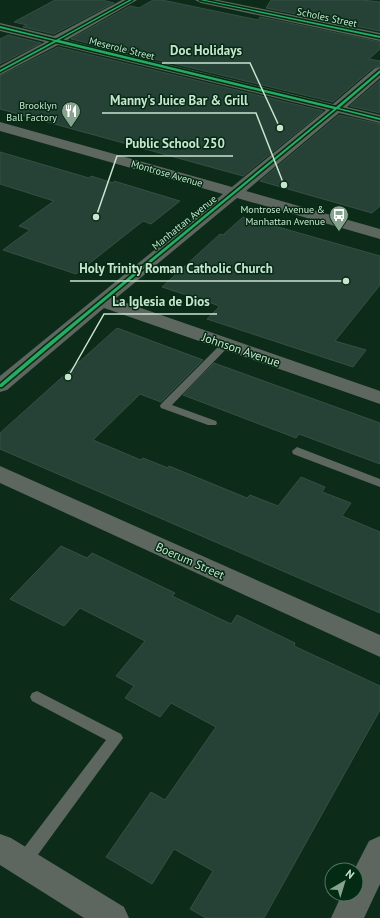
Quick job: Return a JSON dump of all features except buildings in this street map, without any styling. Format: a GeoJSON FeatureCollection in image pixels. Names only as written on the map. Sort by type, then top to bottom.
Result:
{"type":"FeatureCollection","features":[{"type":"Feature","properties":{"kind":"street"},"geometry":{"type":"LineString","coordinates":[[0,71],[131,0]]}},
{"type":"Feature","properties":{"kind":"street","name":"Scholes Street"},"geometry":{"type":"LineString","coordinates":[[201,0],[380,37]]}},
{"type":"Feature","properties":{"kind":"street","name":"Meserole Street"},"geometry":{"type":"LineString","coordinates":[[0,28],[380,119]]}},
{"type":"Feature","properties":{"kind":"street","name":"Manhattan Avenue"},"geometry":{"type":"LineString","coordinates":[[0,386],[380,72]]}},
{"type":"Feature","properties":{"kind":"street","name":"Montrose Avenue"},"geometry":{"type":"LineString","coordinates":[[0,126],[380,234]]}},
{"type":"Feature","properties":{"kind":"street","name":"Johnson Avenue"},"geometry":{"type":"LineString","coordinates":[[102,301],[380,398]]}},
{"type":"Feature","properties":{"kind":"street","name":"Boerum Street"},"geometry":{"type":"LineString","coordinates":[[0,474],[380,647]]}},
{"type":"Feature","properties":{"kind":"street"},"geometry":{"type":"LineString","coordinates":[[347,918],[380,851]]}},
{"type":"Feature","properties":{"kind":"street"},"geometry":{"type":"LineString","coordinates":[[11,855],[113,918]]}},
{"type":"Feature","properties":{"kind":"lane"},"geometry":{"type":"LineString","coordinates":[[212,423],[165,406],[226,344]]}},
{"type":"Feature","properties":{"kind":"lane"},"geometry":{"type":"LineString","coordinates":[[297,451],[380,483]]}},
{"type":"Feature","properties":{"kind":"lane"},"geometry":{"type":"LineString","coordinates":[[11,855],[116,738],[37,697]]}},
{"type":"Feature","properties":{"kind":"cycle path"},"geometry":{"type":"LineString","coordinates":[[0,71],[131,0]]}},
{"type":"Feature","properties":{"kind":"cycle path"},"geometry":{"type":"LineString","coordinates":[[201,0],[380,37]]}},
{"type":"Feature","properties":{"kind":"cycle path"},"geometry":{"type":"LineString","coordinates":[[0,27],[380,119]]}},
{"type":"Feature","properties":{"kind":"cycle path"},"geometry":{"type":"LineString","coordinates":[[0,386],[380,71]]}},
{"type":"Feature","properties":{"kind":"place","name":"Brooklyn Ball Factory"},"geometry":{"type":"Point","coordinates":[71,128]}},
{"type":"Feature","properties":{"kind":"place","name":"Doc Holidays"},"geometry":{"type":"Point","coordinates":[280,128]}},
{"type":"Feature","properties":{"kind":"place","name":"Manny's Juice Bar & Grill"},"geometry":{"type":"Point","coordinates":[284,185]}},
{"type":"Feature","properties":{"kind":"place","name":"Public School 250"},"geometry":{"type":"Point","coordinates":[96,217]}},
{"type":"Feature","properties":{"kind":"place","name":"Montrose Avenue & Manhattan Avenue"},"geometry":{"type":"Point","coordinates":[339,232]}},
{"type":"Feature","properties":{"kind":"place","name":"Holy Trinity Roman Catholic Church"},"geometry":{"type":"Point","coordinates":[346,281]}},
{"type":"Feature","properties":{"kind":"place","name":"La Iglesia de Dios"},"geometry":{"type":"Point","coordinates":[68,377]}}]}
